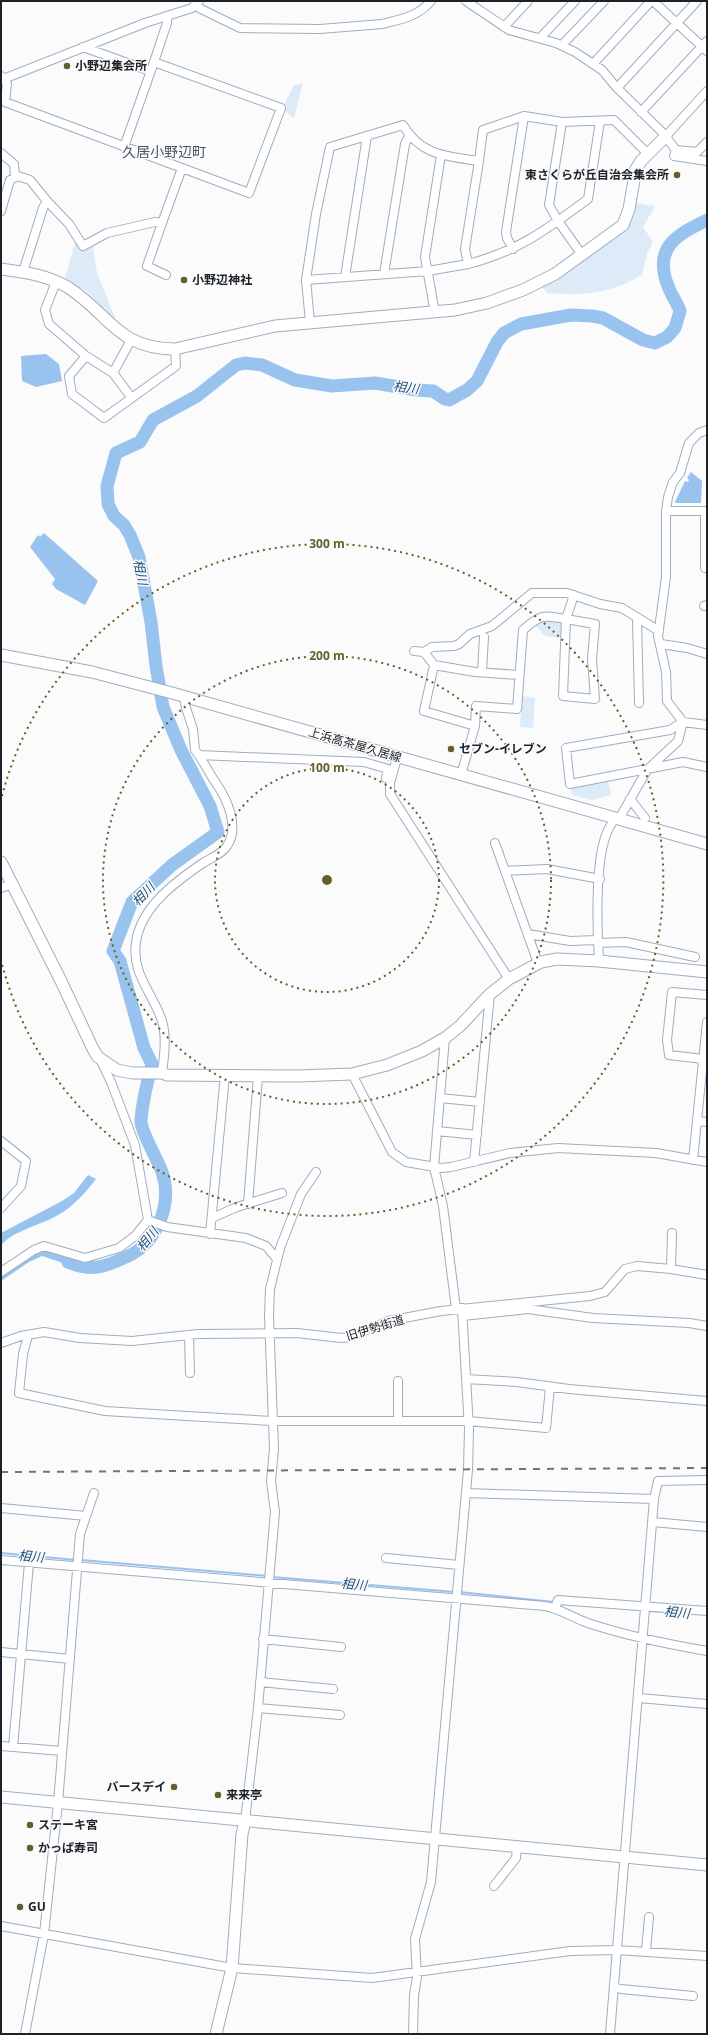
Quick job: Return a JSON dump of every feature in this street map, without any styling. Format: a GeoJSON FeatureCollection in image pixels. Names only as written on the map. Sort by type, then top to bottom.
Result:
{"type":"FeatureCollection","features":[{"type":"Feature","properties":{"kind":"street"},"geometry":{"type":"LineString","coordinates":[[197,2],[199,8],[240,28],[299,29],[382,24],[417,14],[431,1]]}},
{"type":"Feature","properties":{"kind":"street"},"geometry":{"type":"LineString","coordinates":[[466,1],[477,4],[504,27],[562,46],[593,64],[607,75],[617,88],[666,136],[676,150],[697,152],[707,142]]}},
{"type":"Feature","properties":{"kind":"street"},"geometry":{"type":"LineString","coordinates":[[504,27],[528,1]]}},
{"type":"Feature","properties":{"kind":"street"},"geometry":{"type":"LineString","coordinates":[[540,38],[575,1]]}},
{"type":"Feature","properties":{"kind":"street"},"geometry":{"type":"LineString","coordinates":[[562,46],[604,1]]}},
{"type":"Feature","properties":{"kind":"street"},"geometry":{"type":"LineString","coordinates":[[593,64],[652,1],[705,46],[642,112]]}},
{"type":"Feature","properties":{"kind":"street"},"geometry":{"type":"LineString","coordinates":[[617,88],[698,1]]}},
{"type":"Feature","properties":{"kind":"street"},"geometry":{"type":"LineString","coordinates":[[154,62],[281,108],[249,193],[5,102],[6,84],[2,78],[192,8],[197,2]]}},
{"type":"Feature","properties":{"kind":"street"},"geometry":{"type":"LineString","coordinates":[[124,147],[154,62],[167,16]]}},
{"type":"Feature","properties":{"kind":"street"},"geometry":{"type":"LineString","coordinates":[[83,47],[150,71]]}},
{"type":"Feature","properties":{"kind":"street"},"geometry":{"type":"LineString","coordinates":[[1,268],[40,276],[56,282],[75,293],[116,329],[131,340],[154,347],[175,349],[275,326],[435,312],[474,306],[512,295],[545,280],[582,256],[623,225],[629,210],[636,169],[648,154],[707,91]]}},
{"type":"Feature","properties":{"kind":"street"},"geometry":{"type":"LineString","coordinates":[[468,264],[465,249],[483,130],[524,116],[562,122],[614,120],[648,154]]}},
{"type":"Feature","properties":{"kind":"street"},"geometry":{"type":"LineString","coordinates":[[513,249],[507,238],[506,232],[524,116]]}},
{"type":"Feature","properties":{"kind":"street"},"geometry":{"type":"LineString","coordinates":[[306,280],[428,271],[492,258],[513,249],[558,221],[588,199],[600,121]]}},
{"type":"Feature","properties":{"kind":"street"},"geometry":{"type":"LineString","coordinates":[[562,122],[549,205],[582,256]]}},
{"type":"Feature","properties":{"kind":"street"},"geometry":{"type":"LineString","coordinates":[[310,322],[306,280],[316,214],[330,147],[403,125],[409,136],[425,149],[441,155],[479,161]]}},
{"type":"Feature","properties":{"kind":"street"},"geometry":{"type":"LineString","coordinates":[[345,277],[367,136]]}},
{"type":"Feature","properties":{"kind":"street"},"geometry":{"type":"LineString","coordinates":[[384,274],[404,144],[409,136]]}},
{"type":"Feature","properties":{"kind":"street"},"geometry":{"type":"LineString","coordinates":[[676,150],[674,156],[707,161]]}},
{"type":"Feature","properties":{"kind":"street"},"geometry":{"type":"LineString","coordinates":[[1,153],[14,164],[15,177]]}},
{"type":"Feature","properties":{"kind":"street"},"geometry":{"type":"LineString","coordinates":[[435,312],[425,257],[441,155]]}},
{"type":"Feature","properties":{"kind":"street"},"geometry":{"type":"LineString","coordinates":[[166,275],[148,266],[182,168]]}},
{"type":"Feature","properties":{"kind":"street"},"geometry":{"type":"LineString","coordinates":[[1,211],[10,180],[18,176],[30,180],[46,201],[69,224],[83,246],[107,233],[154,222],[162,223]]}},
{"type":"Feature","properties":{"kind":"street"},"geometry":{"type":"LineString","coordinates":[[23,272],[42,208],[46,201]]}},
{"type":"Feature","properties":{"kind":"street"},"geometry":{"type":"LineString","coordinates":[[56,282],[45,310],[49,324],[86,356],[113,373],[131,397]]}},
{"type":"Feature","properties":{"kind":"street"},"geometry":{"type":"LineString","coordinates":[[113,373],[131,340]]}},
{"type":"Feature","properties":{"kind":"street"},"geometry":{"type":"LineString","coordinates":[[86,356],[69,376],[72,394],[104,418],[131,397],[176,366],[175,349]]}},
{"type":"Feature","properties":{"kind":"street"},"geometry":{"type":"LineString","coordinates":[[683,722],[667,700],[666,672],[660,644],[659,631],[666,577],[666,511],[668,497],[673,482],[680,472],[689,443],[699,433],[707,430]]}},
{"type":"Feature","properties":{"kind":"street"},"geometry":{"type":"LineString","coordinates":[[666,511],[705,511],[705,568],[707,567]]}},
{"type":"Feature","properties":{"kind":"street"},"geometry":{"type":"LineString","coordinates":[[414,651],[424,652],[432,647],[454,646],[459,644],[470,634],[492,626],[530,594],[563,592],[600,604],[622,608],[659,631]]}},
{"type":"Feature","properties":{"kind":"street"},"geometry":{"type":"LineString","coordinates":[[462,776],[475,726],[476,706],[517,709],[523,630],[537,617],[549,616],[566,619],[595,624],[592,659],[595,699],[563,696],[566,619],[574,595]]}},
{"type":"Feature","properties":{"kind":"street"},"geometry":{"type":"LineString","coordinates":[[637,618],[639,703]]}},
{"type":"Feature","properties":{"kind":"street"},"geometry":{"type":"LineString","coordinates":[[482,672],[484,637]]}},
{"type":"Feature","properties":{"kind":"street"},"geometry":{"type":"LineString","coordinates":[[660,644],[687,648],[707,654]]}},
{"type":"Feature","properties":{"kind":"street"},"geometry":{"type":"LineString","coordinates":[[424,652],[434,665],[482,672],[519,675]]}},
{"type":"Feature","properties":{"kind":"street","name":"上浜高茶屋久居線"},"geometry":{"type":"LineString","coordinates":[[1,655],[57,664],[141,684],[397,758],[707,844]]}},
{"type":"Feature","properties":{"kind":"street"},"geometry":{"type":"LineString","coordinates":[[434,665],[424,711],[475,726]]}},
{"type":"Feature","properties":{"kind":"street"},"geometry":{"type":"LineString","coordinates":[[161,1073],[165,1040],[164,1028],[159,1012],[135,965],[134,954],[138,933],[148,911],[162,896],[200,865],[226,848],[231,838],[233,829],[226,801],[195,750],[193,729],[186,708],[184,696]]}},
{"type":"Feature","properties":{"kind":"street"},"geometry":{"type":"LineString","coordinates":[[599,961],[598,941],[600,879],[604,841],[647,770],[678,741],[683,722]]}},
{"type":"Feature","properties":{"kind":"street"},"geometry":{"type":"LineString","coordinates":[[707,725],[683,722],[670,730],[566,748],[570,784],[683,762],[707,767]]}},
{"type":"Feature","properties":{"kind":"street"},"geometry":{"type":"LineString","coordinates":[[199,755],[364,762],[388,769],[384,794],[390,794]]}},
{"type":"Feature","properties":{"kind":"street"},"geometry":{"type":"LineString","coordinates":[[397,758],[390,783],[390,794],[509,979]]}},
{"type":"Feature","properties":{"kind":"street"},"geometry":{"type":"LineString","coordinates":[[630,799],[644,818]]}},
{"type":"Feature","properties":{"kind":"street"},"geometry":{"type":"LineString","coordinates":[[495,843],[538,963]]}},
{"type":"Feature","properties":{"kind":"street"},"geometry":{"type":"LineString","coordinates":[[1,862],[6,886],[111,1082],[133,1140],[148,1220],[135,1236],[119,1248],[85,1258],[44,1246],[34,1250],[1,1272]]}},
{"type":"Feature","properties":{"kind":"street"},"geometry":{"type":"LineString","coordinates":[[505,871],[547,869],[600,879]]}},
{"type":"Feature","properties":{"kind":"street"},"geometry":{"type":"LineString","coordinates":[[528,934],[570,940],[626,942],[695,957]]}},
{"type":"Feature","properties":{"kind":"street"},"geometry":{"type":"LineString","coordinates":[[98,1057],[117,1070],[140,1073],[161,1073],[167,1076],[352,1074],[407,1057],[445,1038],[460,1026],[490,994],[509,979],[538,963],[557,959],[599,961],[707,972]]}},
{"type":"Feature","properties":{"kind":"street"},"geometry":{"type":"LineString","coordinates":[[705,1057],[669,1055],[667,1040],[672,992],[707,994]]}},
{"type":"Feature","properties":{"kind":"street"},"geometry":{"type":"LineString","coordinates":[[474,1162],[490,994]]}},
{"type":"Feature","properties":{"kind":"street"},"geometry":{"type":"LineString","coordinates":[[693,1160],[697,1121],[704,1080],[707,1022]]}},
{"type":"Feature","properties":{"kind":"street"},"geometry":{"type":"LineString","coordinates":[[413,2034],[416,1973],[415,1939],[431,1882],[466,1494],[469,1429],[460,1311],[434,1167],[445,1038]]}},
{"type":"Feature","properties":{"kind":"street"},"geometry":{"type":"LineString","coordinates":[[352,1074],[392,1152],[406,1162],[434,1167],[451,1167],[510,1153],[558,1148],[656,1154],[707,1162]]}},
{"type":"Feature","properties":{"kind":"street"},"geometry":{"type":"LineString","coordinates":[[210,1234],[225,1076]]}},
{"type":"Feature","properties":{"kind":"street"},"geometry":{"type":"LineString","coordinates":[[248,1204],[258,1076]]}},
{"type":"Feature","properties":{"kind":"street"},"geometry":{"type":"LineString","coordinates":[[440,1098],[480,1102]]}},
{"type":"Feature","properties":{"kind":"street"},"geometry":{"type":"LineString","coordinates":[[697,1121],[707,1122]]}},
{"type":"Feature","properties":{"kind":"street"},"geometry":{"type":"LineString","coordinates":[[437,1131],[477,1135]]}},
{"type":"Feature","properties":{"kind":"street"},"geometry":{"type":"LineString","coordinates":[[1,1141],[26,1161],[20,1186],[1,1208]]}},
{"type":"Feature","properties":{"kind":"street"},"geometry":{"type":"LineString","coordinates":[[216,2034],[232,1968],[242,1842],[258,1708],[268,1578],[275,1512],[271,1481],[274,1449],[272,1422],[270,1289],[277,1259],[301,1194],[316,1172]]}},
{"type":"Feature","properties":{"kind":"street"},"geometry":{"type":"LineString","coordinates":[[212,1218],[282,1193]]}},
{"type":"Feature","properties":{"kind":"street"},"geometry":{"type":"LineString","coordinates":[[148,1220],[166,1227],[253,1240],[266,1246],[277,1259]]}},
{"type":"Feature","properties":{"kind":"street"},"geometry":{"type":"LineString","coordinates":[[671,1269],[672,1233]]}},
{"type":"Feature","properties":{"kind":"street"},"geometry":{"type":"LineString","coordinates":[[460,1311],[590,1296],[605,1292],[625,1269],[637,1266],[671,1269],[707,1275]]}},
{"type":"Feature","properties":{"kind":"street"},"geometry":{"type":"LineString","coordinates":[[460,1311],[528,1309],[594,1318],[689,1323],[707,1326]]}},
{"type":"Feature","properties":{"kind":"street","name":"旧伊勢街道"},"geometry":{"type":"LineString","coordinates":[[1,1343],[44,1332],[80,1338],[132,1340],[189,1335],[297,1333],[342,1338],[350,1337],[388,1321],[460,1311]]}},
{"type":"Feature","properties":{"kind":"street"},"geometry":{"type":"LineString","coordinates":[[28,1335],[23,1354],[19,1393],[105,1411],[272,1422],[468,1420],[546,1428],[550,1387]]}},
{"type":"Feature","properties":{"kind":"street"},"geometry":{"type":"LineString","coordinates":[[189,1335],[190,1373]]}},
{"type":"Feature","properties":{"kind":"street"},"geometry":{"type":"LineString","coordinates":[[466,1379],[517,1382],[550,1387],[707,1401]]}},
{"type":"Feature","properties":{"kind":"street"},"geometry":{"type":"LineString","coordinates":[[398,1381],[398,1421]]}},
{"type":"Feature","properties":{"kind":"street"},"geometry":{"type":"LineString","coordinates":[[610,2034],[644,1639],[654,1499],[658,1481],[707,1480]]}},
{"type":"Feature","properties":{"kind":"street"},"geometry":{"type":"LineString","coordinates":[[26,2034],[44,1934],[58,1803],[80,1534],[94,1493]]}},
{"type":"Feature","properties":{"kind":"street"},"geometry":{"type":"LineString","coordinates":[[466,1494],[654,1499]]}},
{"type":"Feature","properties":{"kind":"street"},"geometry":{"type":"LineString","coordinates":[[1,1508],[86,1516]]}},
{"type":"Feature","properties":{"kind":"street"},"geometry":{"type":"LineString","coordinates":[[653,1522],[707,1527]]}},
{"type":"Feature","properties":{"kind":"street"},"geometry":{"type":"LineString","coordinates":[[386,1558],[459,1565]]}},
{"type":"Feature","properties":{"kind":"street"},"geometry":{"type":"LineString","coordinates":[[1,1560],[29,1563],[78,1562],[457,1594],[556,1604],[646,1610],[707,1611]]}},
{"type":"Feature","properties":{"kind":"street"},"geometry":{"type":"LineString","coordinates":[[13,1747],[29,1563]]}},
{"type":"Feature","properties":{"kind":"street"},"geometry":{"type":"LineString","coordinates":[[556,1604],[586,1623],[644,1639],[707,1652]]}},
{"type":"Feature","properties":{"kind":"street"},"geometry":{"type":"LineString","coordinates":[[263,1639],[341,1646]]}},
{"type":"Feature","properties":{"kind":"street"},"geometry":{"type":"LineString","coordinates":[[1,1652],[70,1659]]}},
{"type":"Feature","properties":{"kind":"street"},"geometry":{"type":"LineString","coordinates":[[260,1682],[333,1689]]}},
{"type":"Feature","properties":{"kind":"street"},"geometry":{"type":"LineString","coordinates":[[639,1698],[707,1704]]}},
{"type":"Feature","properties":{"kind":"street"},"geometry":{"type":"LineString","coordinates":[[258,1708],[340,1715]]}},
{"type":"Feature","properties":{"kind":"street"},"geometry":{"type":"LineString","coordinates":[[1,1746],[62,1751]]}},
{"type":"Feature","properties":{"kind":"street"},"geometry":{"type":"LineString","coordinates":[[1,1798],[707,1865]]}},
{"type":"Feature","properties":{"kind":"street"},"geometry":{"type":"LineString","coordinates":[[494,1886],[516,1858],[517,1847]]}},
{"type":"Feature","properties":{"kind":"street"},"geometry":{"type":"LineString","coordinates":[[646,1951],[649,1917]]}},
{"type":"Feature","properties":{"kind":"street"},"geometry":{"type":"LineString","coordinates":[[1,1926],[232,1968],[372,1978],[545,1954],[617,1950],[707,1956]]}},
{"type":"Feature","properties":{"kind":"street"},"geometry":{"type":"LineString","coordinates":[[614,1987],[693,1996]]}},
{"type":"Feature","properties":{"kind":"shaded area"},"geometry":{"type":"Polygon","coordinates":[[[303,83],[294,118],[282,109],[294,85],[303,83]]]}},
{"type":"Feature","properties":{"kind":"shaded area"},"geometry":{"type":"Polygon","coordinates":[[[635,203],[655,206],[643,227],[653,242],[647,253],[642,275],[607,290],[585,294],[547,293],[542,286],[630,221],[635,203]]]}},
{"type":"Feature","properties":{"kind":"shaded area"},"geometry":{"type":"Polygon","coordinates":[[[76,239],[93,246],[97,273],[116,320],[86,291],[65,278],[76,239]]]}},
{"type":"Feature","properties":{"kind":"shaded area"},"geometry":{"type":"Polygon","coordinates":[[[549,620],[559,622],[562,625],[561,638],[545,636],[534,624],[538,621],[549,620]]]}},
{"type":"Feature","properties":{"kind":"shaded area"},"geometry":{"type":"Polygon","coordinates":[[[522,696],[535,698],[533,728],[520,727],[522,696]]]}},
{"type":"Feature","properties":{"kind":"shaded area"},"geometry":{"type":"Polygon","coordinates":[[[608,781],[611,795],[592,800],[572,795],[571,787],[608,781]]]}},
{"type":"Feature","properties":{"kind":"water"},"geometry":{"type":"Polygon","coordinates":[[[46,354],[59,364],[62,381],[36,387],[22,381],[21,356],[46,354]]]}},
{"type":"Feature","properties":{"kind":"water"},"geometry":{"type":"Polygon","coordinates":[[[691,472],[702,481],[701,503],[676,503],[675,502],[685,481],[688,482],[689,480],[687,478],[691,472]]]}},
{"type":"Feature","properties":{"kind":"water"},"geometry":{"type":"Polygon","coordinates":[[[44,533],[98,581],[85,605],[56,589],[52,584],[55,579],[30,547],[38,535],[40,537],[44,533]]]}},
{"type":"Feature","properties":{"kind":"water"},"geometry":{"type":"Polygon","coordinates":[[[88,1175],[96,1179],[74,1204],[51,1219],[21,1231],[1,1245],[1,1233],[62,1201],[74,1193],[88,1175]]]}},
{"type":"Feature","properties":{"kind":"water"},"geometry":{"type":"Polygon","coordinates":[[[48,1250],[86,1264],[114,1265],[78,1268],[42,1256],[29,1262],[1,1281],[1,1268],[40,1251],[48,1250]]]}},
{"type":"Feature","properties":{"kind":"waterway","name":"相川"},"geometry":{"type":"LineString","coordinates":[[68,1262],[84,1267],[98,1267],[126,1257],[137,1251],[146,1243],[160,1222],[164,1210],[165,1184],[162,1172],[144,1132],[141,1121],[152,1064],[144,1048],[120,961],[113,951],[132,902],[172,865],[218,832],[210,806],[181,750],[163,707],[151,622],[139,557],[130,535],[124,525],[114,516],[108,504],[107,486],[116,453],[140,442],[153,420],[197,396],[236,365],[245,363],[262,365],[295,380],[332,386],[375,383],[416,390],[433,391],[449,400],[467,390],[477,381],[497,342],[504,333],[521,324],[571,315],[592,316],[603,318],[643,340],[655,343],[667,337],[675,328],[680,311],[669,289],[664,273],[663,262],[666,252],[670,244],[677,237],[707,220]]}},
{"type":"Feature","properties":{"kind":"waterway","name":"相川"},"geometry":{"type":"LineString","coordinates":[[1,1553],[76,1560]]}},
{"type":"Feature","properties":{"kind":"waterway","name":"相川"},"geometry":{"type":"LineString","coordinates":[[81,1560],[268,1576]]}},
{"type":"Feature","properties":{"kind":"waterway","name":"相川"},"geometry":{"type":"LineString","coordinates":[[272,1577],[455,1592]]}},
{"type":"Feature","properties":{"kind":"waterway","name":"相川"},"geometry":{"type":"LineString","coordinates":[[459,1592],[554,1602]]}},
{"type":"Feature","properties":{"kind":"waterway","name":"相川"},"geometry":{"type":"LineString","coordinates":[[626,1609],[642,1610]]}},
{"type":"Feature","properties":{"kind":"waterway","name":"相川"},"geometry":{"type":"LineString","coordinates":[[646,1611],[668,1612]]}},
{"type":"Feature","properties":{"kind":"railway"},"geometry":{"type":"LineString","coordinates":[[1,1472],[707,1468]]}},
{"type":"Feature","properties":{"kind":"place","name":"小野辺集会所"},"geometry":{"type":"Point","coordinates":[67,66]}},
{"type":"Feature","properties":{"kind":"place","name":"東さくらが丘自治会集会所"},"geometry":{"type":"Point","coordinates":[677,175]}},
{"type":"Feature","properties":{"kind":"place","name":"小野辺神社"},"geometry":{"type":"Point","coordinates":[184,280]}},
{"type":"Feature","properties":{"kind":"place","name":"セブン-イレブン"},"geometry":{"type":"Point","coordinates":[451,749]}},
{"type":"Feature","properties":{"kind":"place","name":"バースデイ"},"geometry":{"type":"Point","coordinates":[174,1787]}},
{"type":"Feature","properties":{"kind":"place","name":"来来亭"},"geometry":{"type":"Point","coordinates":[218,1795]}},
{"type":"Feature","properties":{"kind":"place","name":"ステーキ宮"},"geometry":{"type":"Point","coordinates":[30,1825]}},
{"type":"Feature","properties":{"kind":"place","name":"かっぱ寿司"},"geometry":{"type":"Point","coordinates":[30,1848]}},
{"type":"Feature","properties":{"kind":"place","name":"GU"},"geometry":{"type":"Point","coordinates":[20,1907]}},
{"type":"Feature","properties":{"kind":"district","name":"久居小野辺町"},"geometry":{"type":"Point","coordinates":[164,152]}}]}
